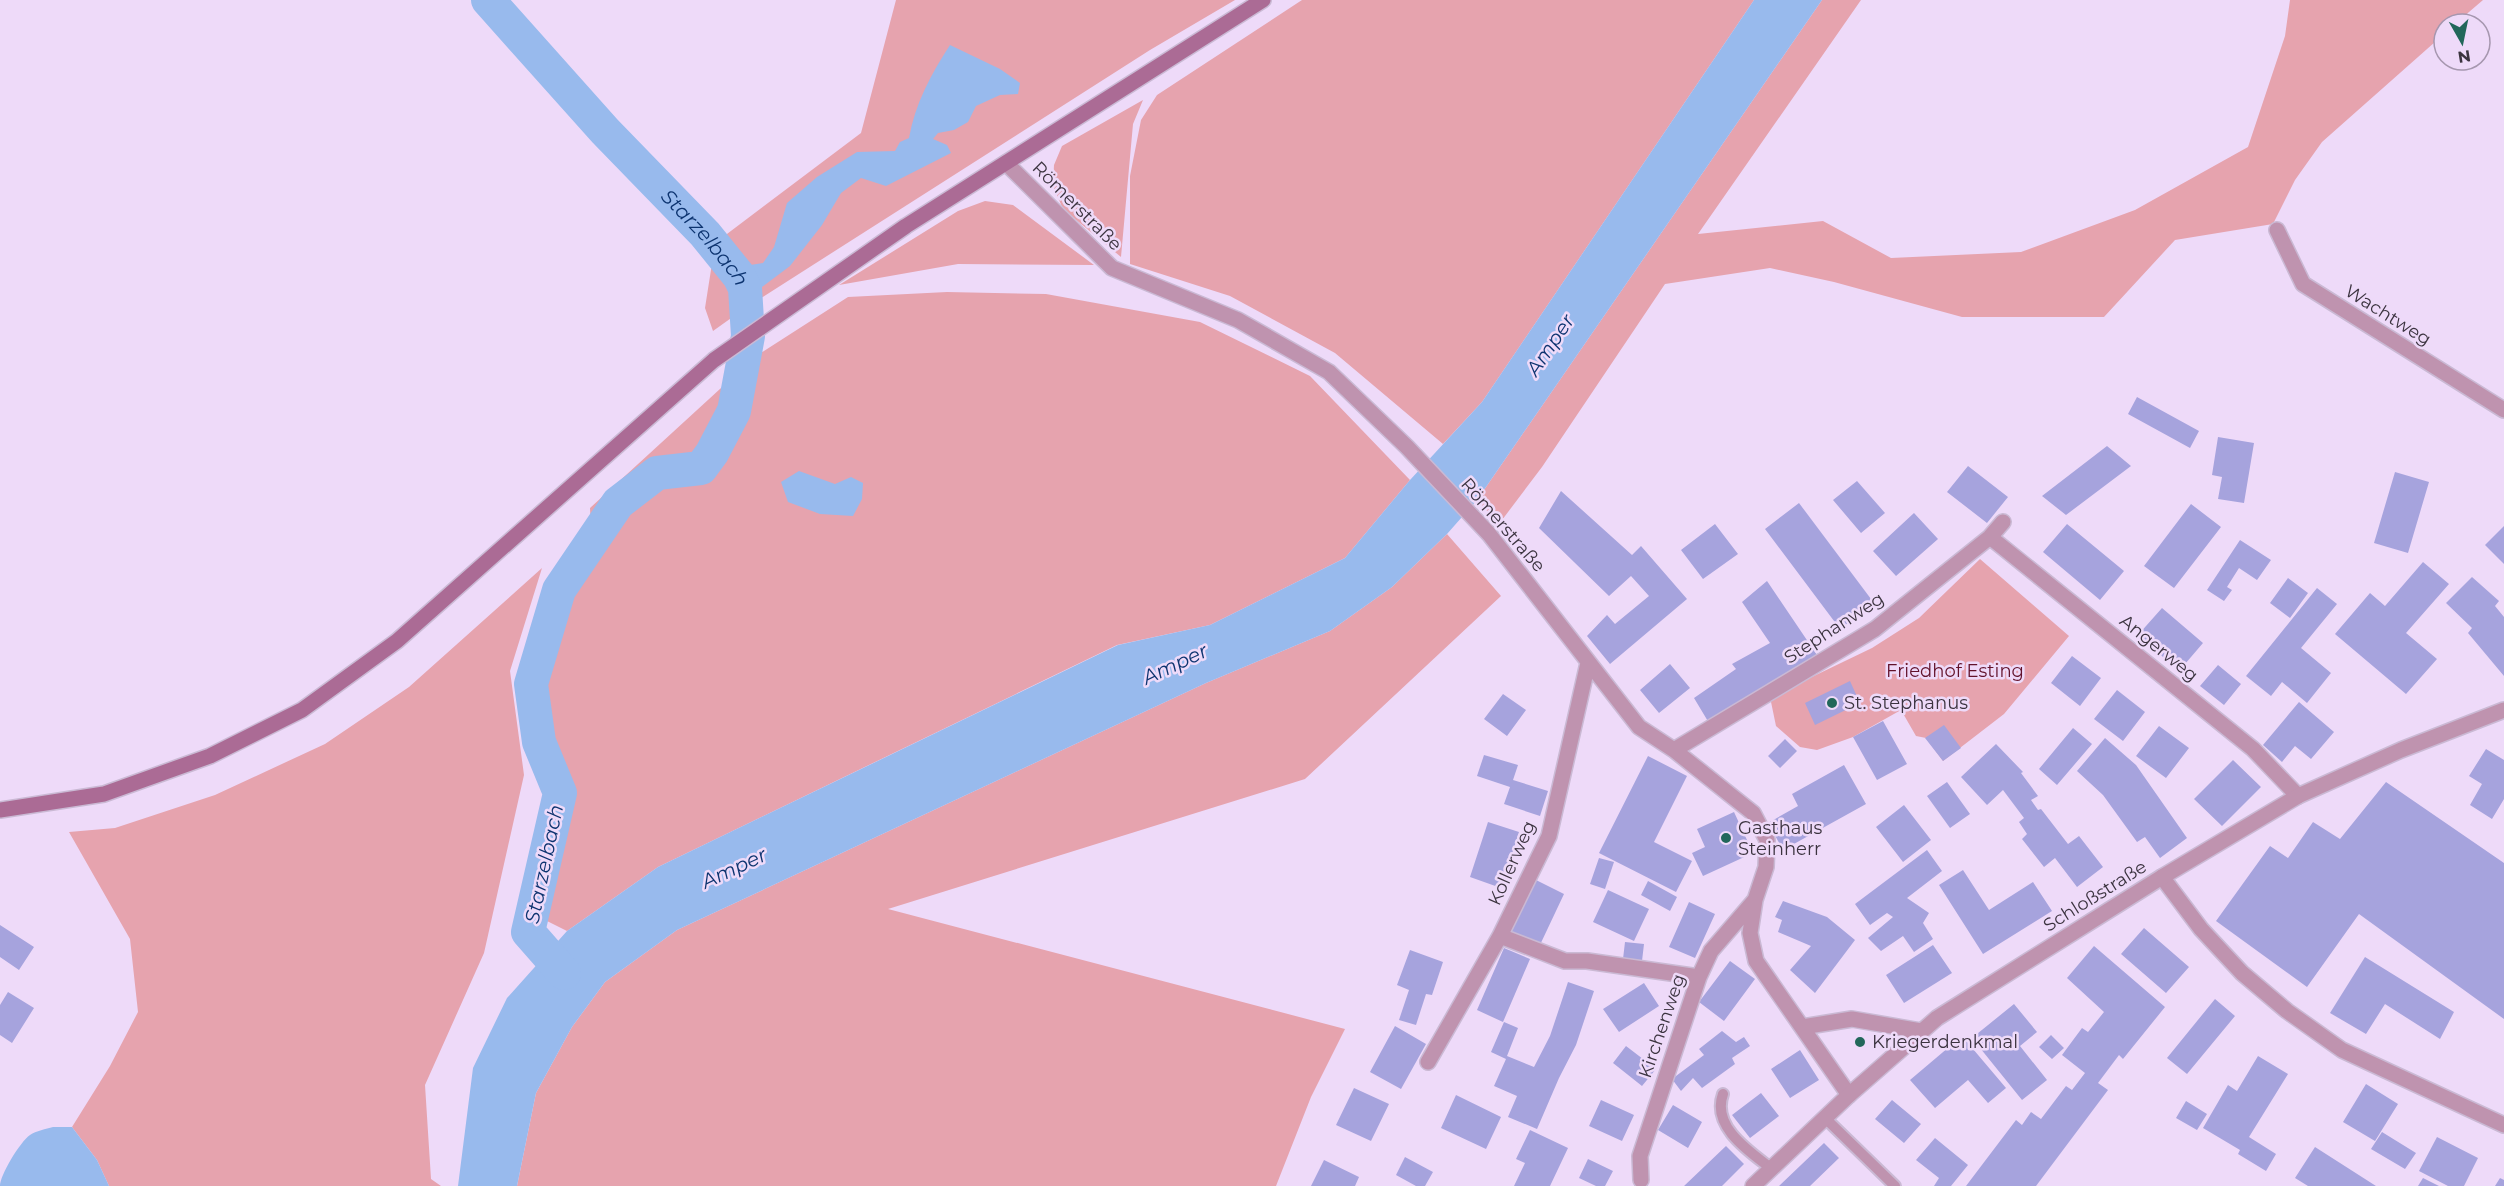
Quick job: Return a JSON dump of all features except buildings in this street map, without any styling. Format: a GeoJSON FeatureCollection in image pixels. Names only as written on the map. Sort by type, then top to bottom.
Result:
{"type":"FeatureCollection","features":[{"type":"Feature","properties":{"kind":"main road"},"geometry":{"type":"LineString","coordinates":[[0,810],[104,794],[210,756],[302,710],[398,641],[714,360],[755,329],[906,226],[1263,0]]}},
{"type":"Feature","properties":{"kind":"street","name":"Römerstraße"},"geometry":{"type":"LineString","coordinates":[[1006,163],[1079,238],[1112,268],[1239,320],[1329,372],[1416,457],[1489,534],[1639,727],[1674,750],[1754,813],[1767,840],[1767,867],[1755,900],[1750,933],[1756,961],[1850,1095]]}},
{"type":"Feature","properties":{"kind":"street","name":"Wachtweg"},"geometry":{"type":"LineString","coordinates":[[2277,230],[2303,284],[2504,410]]}},
{"type":"Feature","properties":{"kind":"street","name":"Stephanweg"},"geometry":{"type":"LineString","coordinates":[[1674,750],[1875,629],[1990,537],[2003,522]]}},
{"type":"Feature","properties":{"kind":"street","name":"Angerweg"},"geometry":{"type":"LineString","coordinates":[[1990,537],[2253,749],[2298,796]]}},
{"type":"Feature","properties":{"kind":"street","name":"Kollerweg"},"geometry":{"type":"LineString","coordinates":[[1428,1062],[1500,936],[1549,836],[1588,663]]}},
{"type":"Feature","properties":{"kind":"street","name":"Schloßstraße"},"geometry":{"type":"LineString","coordinates":[[1754,1186],[1850,1095],[1937,1018],[2162,877],[2298,796],[2401,750],[2504,710]]}},
{"type":"Feature","properties":{"kind":"street"},"geometry":{"type":"LineString","coordinates":[[2162,877],[2201,929],[2242,973],[2288,1011],[2342,1050],[2504,1125]]}},
{"type":"Feature","properties":{"kind":"street","name":"Kirchenweg"},"geometry":{"type":"LineString","coordinates":[[1641,1180],[1640,1156],[1699,977],[1711,951],[1755,900]]}},
{"type":"Feature","properties":{"kind":"street"},"geometry":{"type":"LineString","coordinates":[[1500,936],[1565,961],[1587,961],[1699,977]]}},
{"type":"Feature","properties":{"kind":"street"},"geometry":{"type":"LineString","coordinates":[[1802,1027],[1852,1019],[1921,1031]]}},
{"type":"Feature","properties":{"kind":"lane"},"geometry":{"type":"LineString","coordinates":[[1723,1094],[1720,1102],[1726,1125],[1738,1144],[1772,1169]]}},
{"type":"Feature","properties":{"kind":"lane"},"geometry":{"type":"LineString","coordinates":[[1825,1118],[1895,1186]]}},
{"type":"Feature","properties":{"kind":"green space"},"geometry":{"type":"Polygon","coordinates":[[[896,0],[1235,0],[1150,50],[758,300],[719,240],[861,133],[896,0]]]}},
{"type":"Feature","properties":{"kind":"green space"},"geometry":{"type":"Polygon","coordinates":[[[1302,0],[1754,0],[1482,402],[1443,444],[1335,353],[1230,296],[1130,264],[1130,176],[1141,120],[1157,95],[1302,0]]]}},
{"type":"Feature","properties":{"kind":"green space"},"geometry":{"type":"Polygon","coordinates":[[[1822,0],[1861,0],[1698,234],[1823,221],[1891,258],[2021,252],[2135,210],[2248,147],[2285,36],[2290,0],[2483,0],[2469,12],[2432,12],[2432,45],[2322,142],[2295,180],[2273,224],[2175,240],[2104,317],[1962,317],[1834,282],[1770,268],[1665,284],[1542,467],[1499,524],[1477,500],[1822,0]]]}},
{"type":"Feature","properties":{"kind":"green space"},"geometry":{"type":"Polygon","coordinates":[[[1143,100],[1133,124],[1121,257],[1063,209],[1053,186],[1054,165],[1062,146],[1143,100]]]}},
{"type":"Feature","properties":{"kind":"green space"},"geometry":{"type":"Polygon","coordinates":[[[985,201],[1013,205],[1094,265],[958,264],[839,285],[958,211],[985,201]]]}},
{"type":"Feature","properties":{"kind":"green space"},"geometry":{"type":"Polygon","coordinates":[[[713,257],[741,311],[713,331],[705,308],[713,257]]]}},
{"type":"Feature","properties":{"kind":"green space"},"geometry":{"type":"Polygon","coordinates":[[[947,292],[1046,294],[1200,322],[1310,376],[1410,480],[1345,558],[1210,625],[1117,645],[658,867],[567,931],[547,921],[572,793],[552,735],[544,682],[566,593],[591,529],[590,508],[756,356],[848,297],[947,292]]]}},
{"type":"Feature","properties":{"kind":"green space"},"geometry":{"type":"Polygon","coordinates":[[[1447,534],[1501,596],[1305,779],[888,909],[1345,1029],[1311,1097],[1276,1186],[517,1186],[536,1093],[572,1027],[605,982],[677,930],[1206,683],[1330,631],[1392,587],[1447,534]]]}},
{"type":"Feature","properties":{"kind":"green space","name":"Friedhof Esting"},"geometry":{"type":"Polygon","coordinates":[[[1980,559],[2069,636],[2004,714],[1943,761],[1926,738],[1916,736],[1901,710],[1853,737],[1817,750],[1800,747],[1776,726],[1770,697],[1872,648],[1919,618],[1980,559]]]}},
{"type":"Feature","properties":{"kind":"green space"},"geometry":{"type":"Polygon","coordinates":[[[542,568],[510,671],[524,775],[484,953],[425,1085],[431,1179],[441,1186],[109,1186],[97,1160],[72,1127],[110,1066],[138,1012],[130,939],[69,832],[115,828],[215,795],[325,744],[409,687],[542,568]]]}},
{"type":"Feature","properties":{"kind":"water","name":"Amper"},"geometry":{"type":"Polygon","coordinates":[[[1754,0],[1822,0],[1477,500],[1447,534],[1392,587],[1330,631],[1206,683],[677,930],[605,982],[572,1027],[536,1093],[517,1186],[458,1186],[473,1068],[507,998],[567,931],[658,867],[1118,645],[1210,625],[1345,558],[1410,480],[1482,402],[1754,0]]]}},
{"type":"Feature","properties":{"kind":"water"},"geometry":{"type":"Polygon","coordinates":[[[950,45],[1000,69],[1020,83],[1018,94],[1000,95],[976,106],[968,122],[954,130],[938,133],[933,139],[947,145],[951,153],[886,186],[861,178],[841,193],[822,225],[790,266],[742,302],[736,288],[712,251],[719,245],[744,266],[763,263],[774,247],[787,203],[817,177],[857,152],[895,151],[900,142],[909,138],[915,113],[925,90],[950,45]]]}},
{"type":"Feature","properties":{"kind":"water"},"geometry":{"type":"Polygon","coordinates":[[[799,471],[835,484],[851,477],[863,483],[862,499],[853,516],[820,514],[788,502],[781,482],[799,471]]]}},
{"type":"Feature","properties":{"kind":"water"},"geometry":{"type":"Polygon","coordinates":[[[53,1127],[72,1127],[97,1160],[109,1186],[0,1186],[7,1167],[26,1139],[35,1132],[53,1127]]]}},
{"type":"Feature","properties":{"kind":"waterway","name":"Starzelbach"},"geometry":{"type":"LineString","coordinates":[[488,0],[605,131],[705,234],[739,276],[745,288],[748,336],[734,411],[712,453],[701,468],[657,473],[618,503],[559,590],[531,684],[539,742],[560,793],[528,932],[564,973]]}},
{"type":"Feature","properties":{"kind":"place","name":"St. Stephanus"},"geometry":{"type":"Point","coordinates":[1832,703]}},
{"type":"Feature","properties":{"kind":"place","name":"Gasthaus Steinherr"},"geometry":{"type":"Point","coordinates":[1726,838]}},
{"type":"Feature","properties":{"kind":"place","name":"Kriegerdenkmal"},"geometry":{"type":"Point","coordinates":[1860,1042]}}]}
